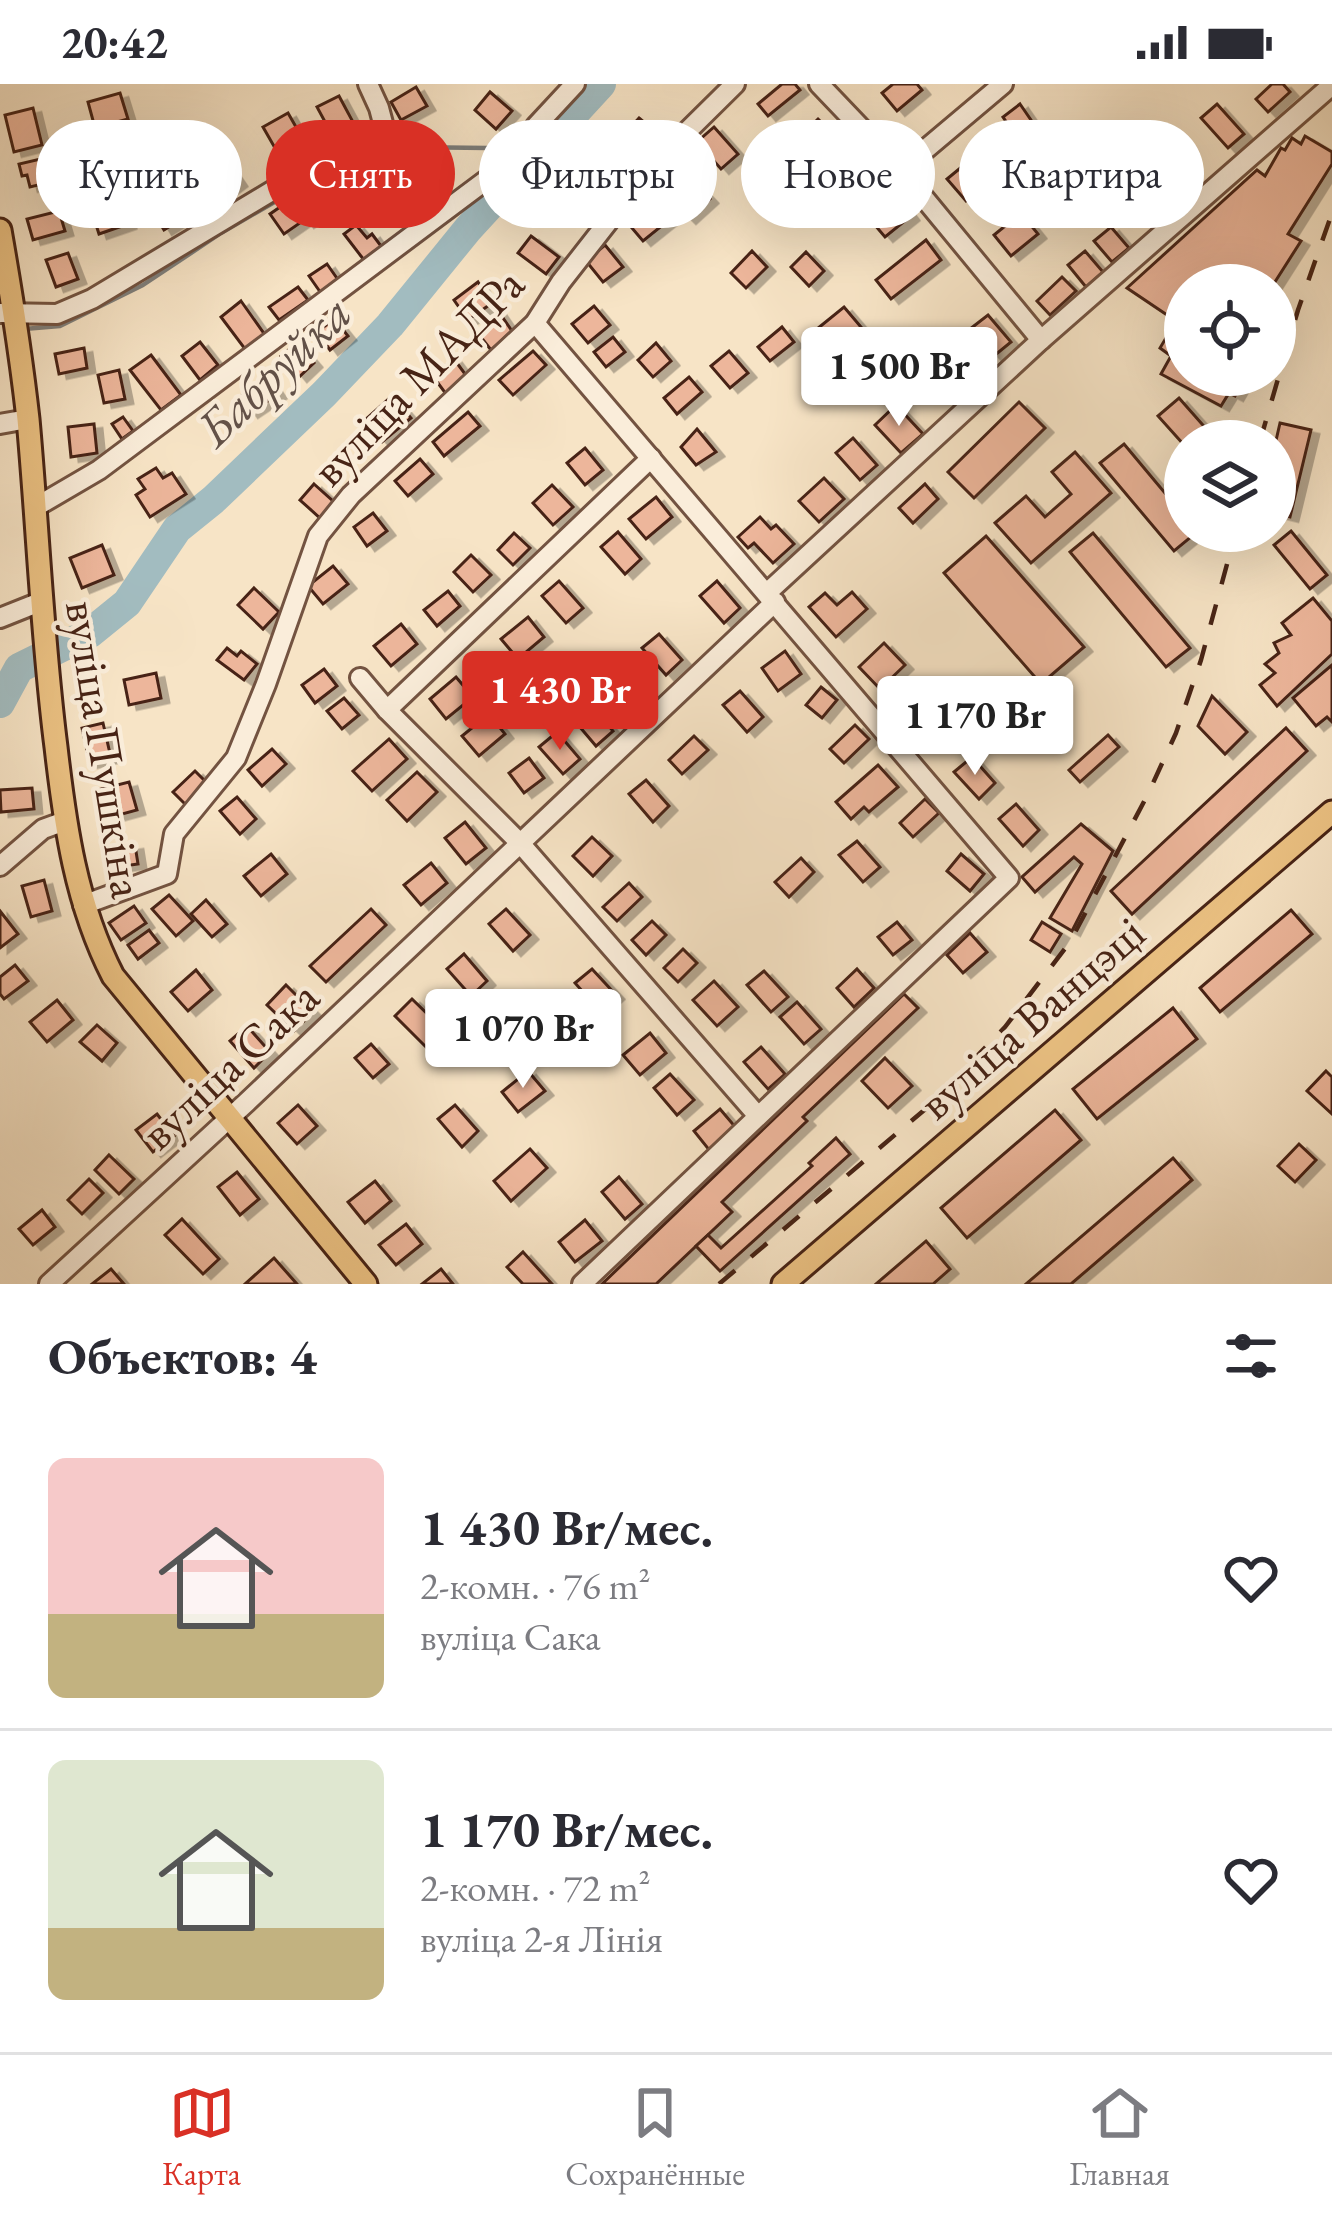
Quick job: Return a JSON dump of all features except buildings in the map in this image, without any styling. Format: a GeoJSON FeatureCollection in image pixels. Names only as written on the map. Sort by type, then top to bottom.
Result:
{"type":"FeatureCollection","features":[{"type":"Feature","properties":{"kind":"main road","name":"вуліца Пушкіна"},"geometry":{"type":"LineString","coordinates":[[0,230],[28,419],[40,602],[65,820],[94,940],[112,976],[366,1284]]}},
{"type":"Feature","properties":{"kind":"main road","name":"вуліца Ванцэці"},"geometry":{"type":"LineString","coordinates":[[783,1284],[1332,812]]}},
{"type":"Feature","properties":{"kind":"street"},"geometry":{"type":"LineString","coordinates":[[12,322],[57,314],[92,299],[300,173],[372,139],[384,127],[368,84]]}},
{"type":"Feature","properties":{"kind":"street"},"geometry":{"type":"LineString","coordinates":[[542,120],[575,84]]}},
{"type":"Feature","properties":{"kind":"street","name":"вуліца МАДРа"},"geometry":{"type":"LineString","coordinates":[[83,905],[166,874],[174,834],[236,758],[318,536],[351,495],[535,323],[561,282],[651,167],[735,84]]}},
{"type":"Feature","properties":{"kind":"street"},"geometry":{"type":"LineString","coordinates":[[819,84],[853,120]]}},
{"type":"Feature","properties":{"kind":"street"},"geometry":{"type":"LineString","coordinates":[[935,141],[1003,84]]}},
{"type":"Feature","properties":{"kind":"street","name":"вуліца Сака"},"geometry":{"type":"LineString","coordinates":[[49,1284],[520,843],[1041,340],[1332,85]]}},
{"type":"Feature","properties":{"kind":"street"},"geometry":{"type":"LineString","coordinates":[[34,508],[99,470],[479,185]]}},
{"type":"Feature","properties":{"kind":"street"},"geometry":{"type":"LineString","coordinates":[[935,211],[1041,340]]}},
{"type":"Feature","properties":{"kind":"street"},"geometry":{"type":"LineString","coordinates":[[535,323],[1009,878],[582,1284]]}},
{"type":"Feature","properties":{"kind":"street"},"geometry":{"type":"LineString","coordinates":[[0,424],[28,419]]}},
{"type":"Feature","properties":{"kind":"street"},"geometry":{"type":"LineString","coordinates":[[386,710],[651,458]]}},
{"type":"Feature","properties":{"kind":"street"},"geometry":{"type":"LineString","coordinates":[[0,618],[40,602]]}},
{"type":"Feature","properties":{"kind":"street"},"geometry":{"type":"LineString","coordinates":[[360,678],[386,710],[520,843],[758,1116]]}},
{"type":"Feature","properties":{"kind":"street"},"geometry":{"type":"LineString","coordinates":[[0,866],[44,829],[65,820]]}},
{"type":"Feature","properties":{"kind":"waterway","name":"Бабруйка"},"geometry":{"type":"LineString","coordinates":[[0,703],[19,668],[90,633],[127,603],[177,529],[324,394],[390,325],[468,229],[601,84]]}},
{"type":"Feature","properties":{"kind":"waterway"},"geometry":{"type":"LineString","coordinates":[[24,329],[60,326],[143,285],[221,233],[367,154],[404,147],[479,148]]}},
{"type":"Feature","properties":{"kind":"railway"},"geometry":{"type":"LineString","coordinates":[[1266,420],[1332,213]]}},
{"type":"Feature","properties":{"kind":"railway"},"geometry":{"type":"LineString","coordinates":[[719,1284],[929,1106],[1005,1027],[1070,942],[1176,733],[1230,552]]}}]}
